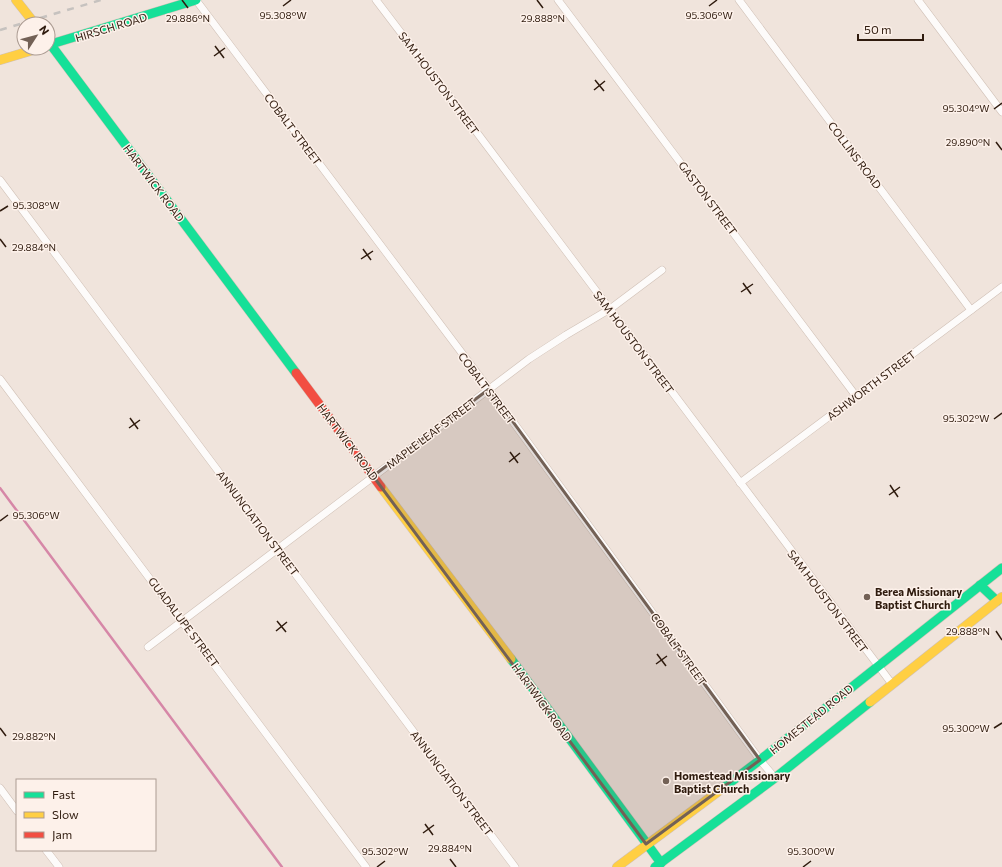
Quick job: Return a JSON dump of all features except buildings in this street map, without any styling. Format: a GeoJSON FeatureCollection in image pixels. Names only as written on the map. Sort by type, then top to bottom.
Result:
{"type":"FeatureCollection","features":[{"type":"Feature","properties":{"kind":"main road"},"geometry":{"type":"LineString","coordinates":[[16,0],[29,16]]}},
{"type":"Feature","properties":{"kind":"main road","name":"HIRSCH ROAD"},"geometry":{"type":"LineString","coordinates":[[56,42],[127,22],[196,0]]}},
{"type":"Feature","properties":{"kind":"main road","name":"HARTWICK ROAD"},"geometry":{"type":"LineString","coordinates":[[56,53],[373,476],[646,844],[660,866]]}},
{"type":"Feature","properties":{"kind":"main road"},"geometry":{"type":"LineString","coordinates":[[0,60],[16,55]]}},
{"type":"Feature","properties":{"kind":"main road","name":"HOMESTEAD ROAD"},"geometry":{"type":"LineString","coordinates":[[616,867],[760,760],[1002,568]]}},
{"type":"Feature","properties":{"kind":"main road"},"geometry":{"type":"LineString","coordinates":[[660,866],[775,778],[999,599],[980,585]]}},
{"type":"Feature","properties":{"kind":"street","name":"COBALT STREET"},"geometry":{"type":"LineString","coordinates":[[196,0],[489,389],[760,760],[775,778]]}},
{"type":"Feature","properties":{"kind":"street","name":"SAM HOUSTON STREET"},"geometry":{"type":"LineString","coordinates":[[376,0],[892,684]]}},
{"type":"Feature","properties":{"kind":"street","name":"GASTON STREET"},"geometry":{"type":"LineString","coordinates":[[558,0],[856,396]]}},
{"type":"Feature","properties":{"kind":"street","name":"COLLINS ROAD"},"geometry":{"type":"LineString","coordinates":[[740,0],[971,310]]}},
{"type":"Feature","properties":{"kind":"street"},"geometry":{"type":"LineString","coordinates":[[918,0],[1002,112]]}},
{"type":"Feature","properties":{"kind":"street","name":"ANNUNCIATION STREET"},"geometry":{"type":"LineString","coordinates":[[0,180],[516,867]]}},
{"type":"Feature","properties":{"kind":"street","name":"MAPLE LEAF STREET"},"geometry":{"type":"LineString","coordinates":[[148,647],[529,359],[610,309],[662,270]]}},
{"type":"Feature","properties":{"kind":"street","name":"ASHWORTH STREET"},"geometry":{"type":"LineString","coordinates":[[740,483],[1002,287]]}},
{"type":"Feature","properties":{"kind":"street","name":"GUADALUPE STREET"},"geometry":{"type":"LineString","coordinates":[[0,379],[366,867]]}},
{"type":"Feature","properties":{"kind":"street"},"geometry":{"type":"LineString","coordinates":[[0,788],[16,810]]}},
{"type":"Feature","properties":{"kind":"street"},"geometry":{"type":"LineString","coordinates":[[47,851],[59,867]]}},
{"type":"Feature","properties":{"kind":"highlighted area"},"geometry":{"type":"Polygon","coordinates":[[[489,389],[760,760],[646,844],[373,476],[489,389]]]}},
{"type":"Feature","properties":{"kind":"waterway"},"geometry":{"type":"LineString","coordinates":[[0,488],[282,867]]}},
{"type":"Feature","properties":{"kind":"railway"},"geometry":{"type":"LineString","coordinates":[[0,30],[101,0]]}},
{"type":"Feature","properties":{"kind":"traffic: fast"},"geometry":{"type":"LineString","coordinates":[[56,43],[196,0]]}},
{"type":"Feature","properties":{"kind":"traffic: fast"},"geometry":{"type":"LineString","coordinates":[[56,52],[296,373]]}},
{"type":"Feature","properties":{"kind":"traffic: fast"},"geometry":{"type":"LineString","coordinates":[[723,788],[1002,568]]}},
{"type":"Feature","properties":{"kind":"traffic: fast"},"geometry":{"type":"LineString","coordinates":[[980,585],[997,601]]}},
{"type":"Feature","properties":{"kind":"traffic: fast"},"geometry":{"type":"LineString","coordinates":[[511,659],[661,863]]}},
{"type":"Feature","properties":{"kind":"traffic: fast"},"geometry":{"type":"LineString","coordinates":[[655,867],[775,778],[870,702]]}},
{"type":"Feature","properties":{"kind":"traffic: slow"},"geometry":{"type":"LineString","coordinates":[[16,0],[29,16]]}},
{"type":"Feature","properties":{"kind":"traffic: slow"},"geometry":{"type":"LineString","coordinates":[[0,60],[16,55]]}},
{"type":"Feature","properties":{"kind":"traffic: slow"},"geometry":{"type":"LineString","coordinates":[[381,487],[511,659]]}},
{"type":"Feature","properties":{"kind":"traffic: slow"},"geometry":{"type":"LineString","coordinates":[[870,702],[1002,597]]}},
{"type":"Feature","properties":{"kind":"traffic: slow"},"geometry":{"type":"LineString","coordinates":[[617,867],[723,788]]}},
{"type":"Feature","properties":{"kind":"traffic: jam"},"geometry":{"type":"LineString","coordinates":[[296,373],[381,487]]}},
{"type":"Feature","properties":{"kind":"place","name":"Berea Missionary Baptist Church"},"geometry":{"type":"Point","coordinates":[867,597]}},
{"type":"Feature","properties":{"kind":"place","name":"Homestead Missionary Baptist Church"},"geometry":{"type":"Point","coordinates":[666,781]}}]}
